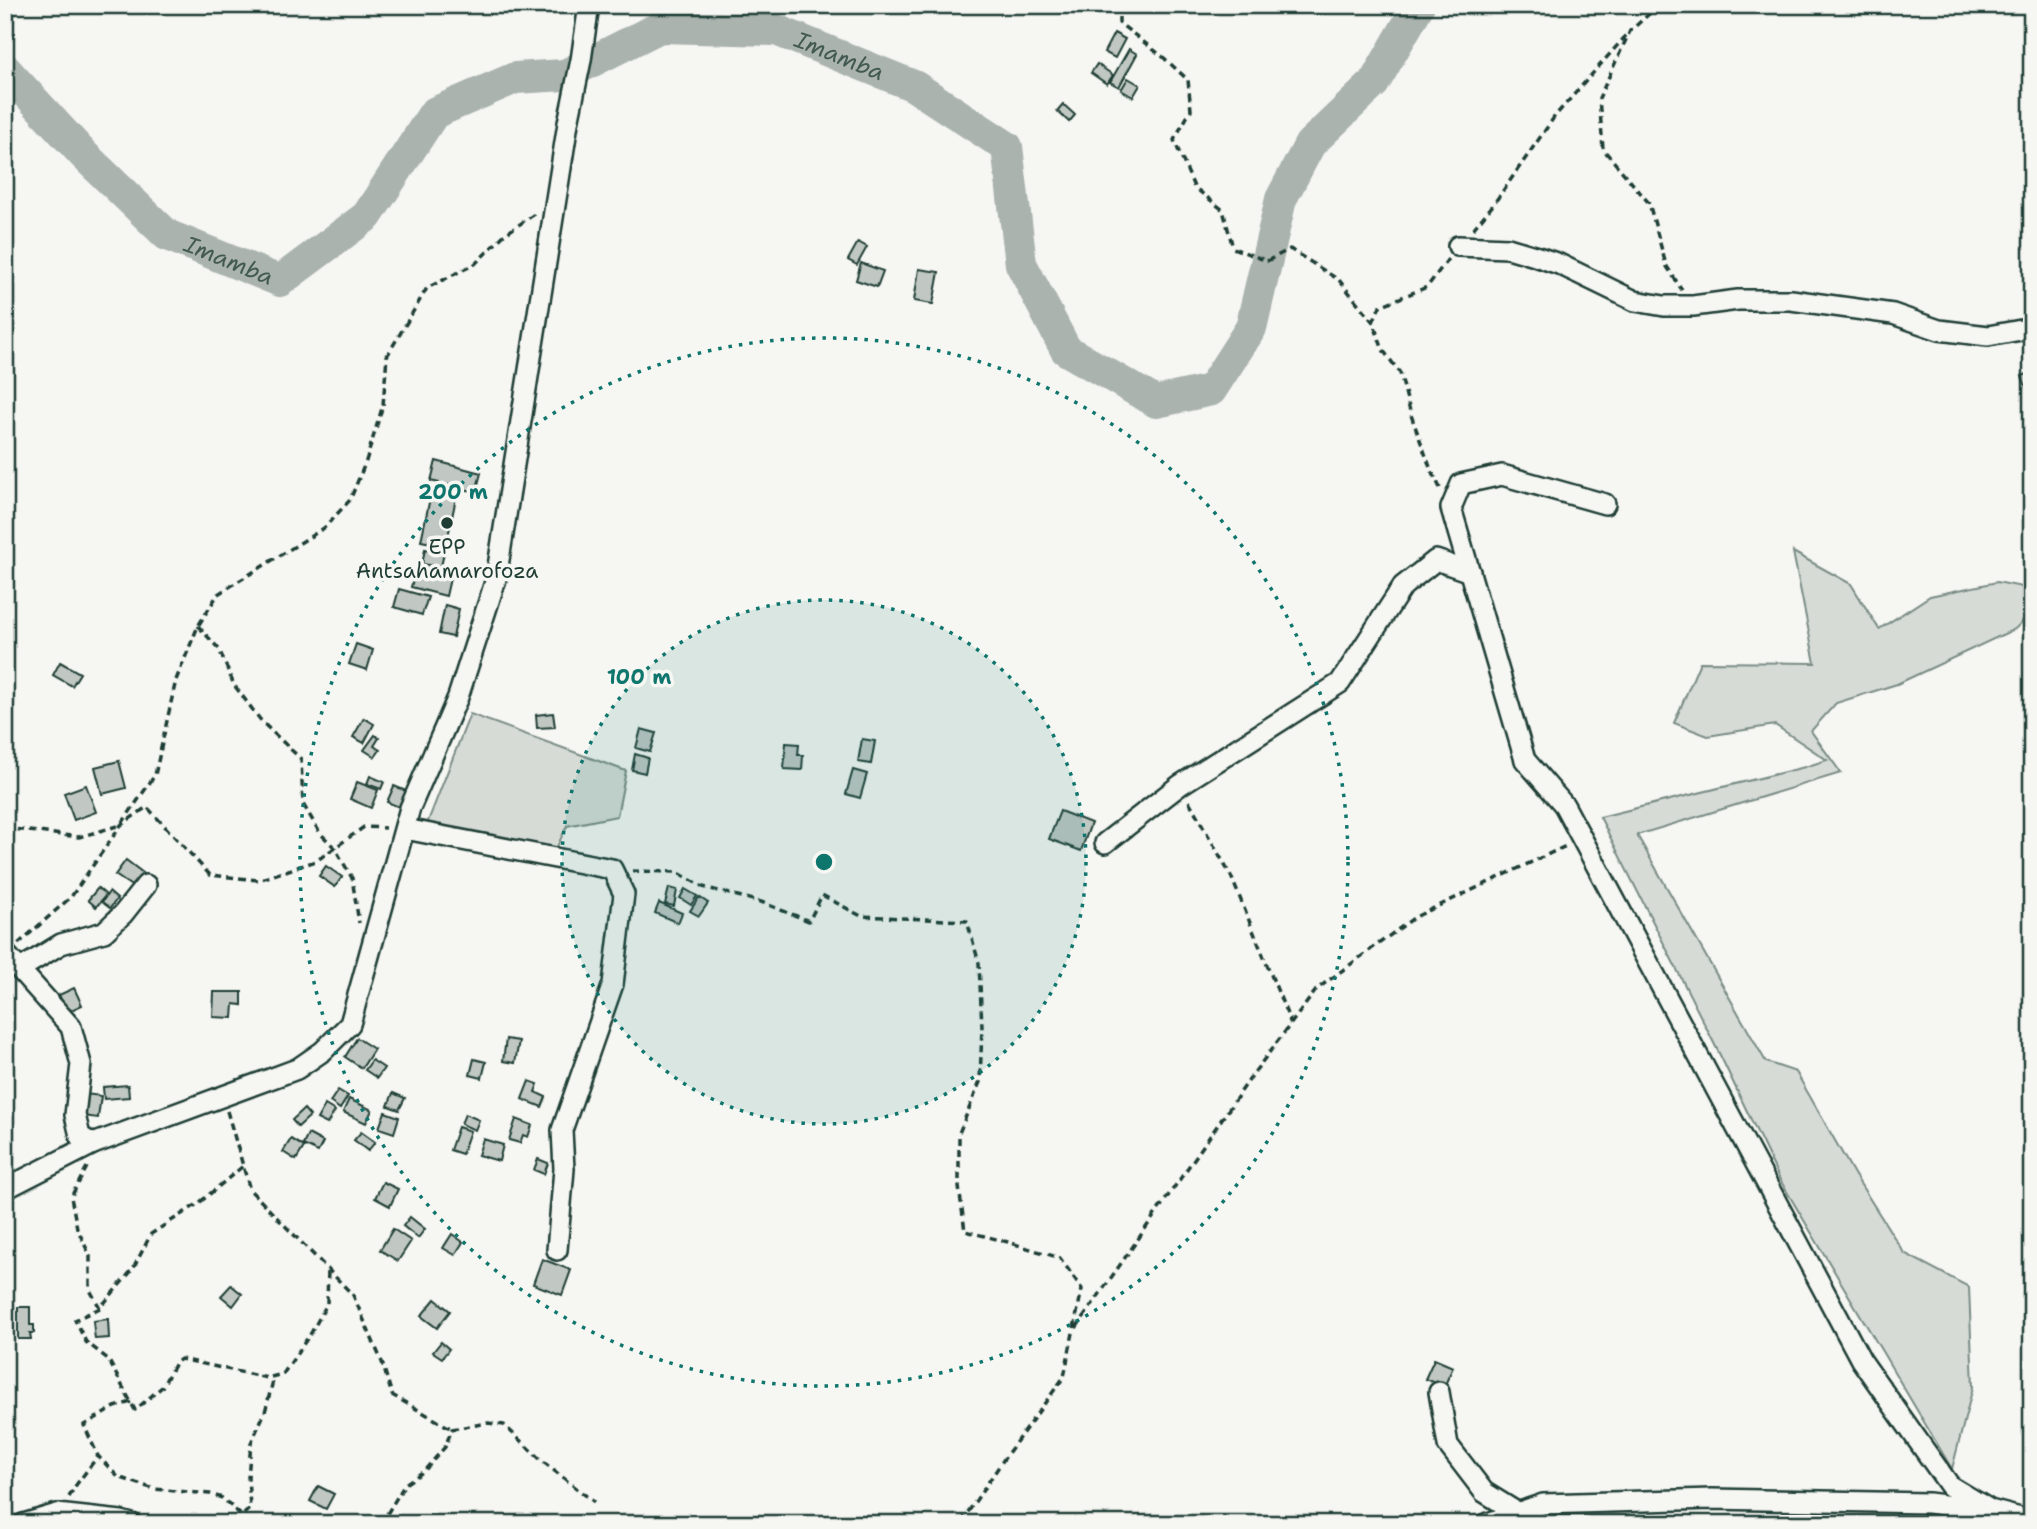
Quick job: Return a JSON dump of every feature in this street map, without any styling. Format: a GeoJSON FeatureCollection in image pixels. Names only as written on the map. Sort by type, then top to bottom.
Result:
{"type":"FeatureCollection","features":[{"type":"Feature","properties":{"kind":"street"},"geometry":{"type":"LineString","coordinates":[[5,1189],[86,1148],[297,1069],[323,1051],[350,1024],[410,808],[457,697],[496,579],[568,123],[589,9]]}},
{"type":"Feature","properties":{"kind":"street"},"geometry":{"type":"LineString","coordinates":[[1458,246],[1508,248],[1559,264],[1635,301],[1664,306],[1693,306],[1738,300],[1791,300],[1893,314],[1939,330],[1988,336],[2032,328]]}},
{"type":"Feature","properties":{"kind":"street"},"geometry":{"type":"LineString","coordinates":[[1605,504],[1502,475],[1461,484],[1451,508],[1525,760],[1564,805],[1861,1360],[1950,1486],[1990,1510]]}},
{"type":"Feature","properties":{"kind":"street"},"geometry":{"type":"LineString","coordinates":[[1105,843],[1180,785],[1340,683],[1403,586],[1436,560],[1470,572]]}},
{"type":"Feature","properties":{"kind":"street"},"geometry":{"type":"LineString","coordinates":[[405,829],[612,869],[624,894],[613,984],[562,1130],[564,1169],[556,1250]]}},
{"type":"Feature","properties":{"kind":"street"},"geometry":{"type":"LineString","coordinates":[[86,1148],[75,1115],[81,1064],[71,1027],[10,959],[104,932],[123,914],[146,885]]}},
{"type":"Feature","properties":{"kind":"street"},"geometry":{"type":"LineString","coordinates":[[1439,1392],[1448,1445],[1484,1492],[1518,1513]]}},
{"type":"Feature","properties":{"kind":"street"},"geometry":{"type":"LineString","coordinates":[[1485,1524],[1543,1504],[1712,1499],[1928,1503],[1990,1510],[2032,1521]]}},
{"type":"Feature","properties":{"kind":"street"},"geometry":{"type":"LineString","coordinates":[[23,1524],[61,1519],[121,1521],[131,1524]]}},
{"type":"Feature","properties":{"kind":"path"},"geometry":{"type":"LineString","coordinates":[[1119,5],[1119,23],[1188,80],[1191,110],[1174,140],[1195,187],[1223,210],[1233,248],[1267,261],[1290,249],[1339,280],[1373,321],[1383,351],[1400,373],[1430,467],[1451,508]]}},
{"type":"Feature","properties":{"kind":"path"},"geometry":{"type":"LineString","coordinates":[[1373,321],[1380,306],[1427,287],[1493,205],[1555,116],[1630,31],[1659,5]]}},
{"type":"Feature","properties":{"kind":"path"},"geometry":{"type":"LineString","coordinates":[[1630,31],[1600,98],[1603,149],[1649,203],[1666,265],[1693,306]]}},
{"type":"Feature","properties":{"kind":"path"},"geometry":{"type":"LineString","coordinates":[[10,959],[71,897],[155,775],[176,680],[198,626],[219,594],[324,528],[349,500],[366,461],[383,405],[387,356],[427,288],[475,264],[504,235],[556,200]]}},
{"type":"Feature","properties":{"kind":"path"},"geometry":{"type":"LineString","coordinates":[[198,626],[219,649],[234,685],[262,722],[301,760],[303,804],[320,834],[335,848],[352,878],[360,933]]}},
{"type":"Feature","properties":{"kind":"path"},"geometry":{"type":"LineString","coordinates":[[1180,785],[1230,876],[1291,1024]]}},
{"type":"Feature","properties":{"kind":"path"},"geometry":{"type":"LineString","coordinates":[[5,828],[79,837],[121,825],[147,807],[211,875],[258,880],[316,861],[364,828],[405,829]]}},
{"type":"Feature","properties":{"kind":"path"},"geometry":{"type":"LineString","coordinates":[[1075,1330],[1256,1070],[1317,989],[1415,917],[1582,838]]}},
{"type":"Feature","properties":{"kind":"path"},"geometry":{"type":"LineString","coordinates":[[612,869],[677,873],[703,887],[761,902],[808,921],[822,895],[860,916],[967,921],[979,963],[982,1027],[980,1082],[959,1133],[959,1187],[965,1231],[1060,1258],[1082,1289],[1064,1377],[1008,1452],[960,1524]]}},
{"type":"Feature","properties":{"kind":"path"},"geometry":{"type":"LineString","coordinates":[[222,1096],[250,1190],[353,1295],[382,1362],[392,1395],[453,1429],[488,1423],[504,1425],[542,1461],[594,1502]]}},
{"type":"Feature","properties":{"kind":"path"},"geometry":{"type":"LineString","coordinates":[[86,1148],[88,1165],[71,1197],[77,1228],[90,1256],[90,1290],[100,1308]]}},
{"type":"Feature","properties":{"kind":"path"},"geometry":{"type":"LineString","coordinates":[[243,1166],[199,1203],[150,1234],[132,1269],[100,1308],[75,1320],[86,1342],[108,1359],[135,1410],[162,1387],[175,1363],[181,1359],[267,1378],[283,1374],[311,1334],[327,1304],[328,1269]]}},
{"type":"Feature","properties":{"kind":"path"},"geometry":{"type":"LineString","coordinates":[[131,1402],[115,1406],[84,1425],[98,1456],[118,1477],[154,1489],[210,1493],[222,1498],[242,1516],[250,1508],[248,1477],[251,1443],[265,1412],[274,1376]]}},
{"type":"Feature","properties":{"kind":"path"},"geometry":{"type":"LineString","coordinates":[[380,1524],[405,1484],[424,1471],[444,1447],[453,1429]]}},
{"type":"Feature","properties":{"kind":"path"},"geometry":{"type":"LineString","coordinates":[[61,1519],[76,1485],[98,1456]]}},
{"type":"Feature","properties":{"kind":"shaded area"},"geometry":{"type":"Polygon","coordinates":[[[1793,552],[1851,584],[1879,629],[1930,596],[1997,582],[2032,589],[2032,612],[2015,629],[1897,684],[1836,703],[1811,731],[1841,773],[1637,835],[1766,1062],[1796,1072],[1854,1174],[1904,1253],[1969,1287],[1973,1387],[1952,1469],[1780,1180],[1600,817],[1827,760],[1775,725],[1708,736],[1674,723],[1700,662],[1815,663],[1793,552]]]}},
{"type":"Feature","properties":{"kind":"shaded area"},"geometry":{"type":"Polygon","coordinates":[[[470,714],[626,771],[617,816],[567,826],[554,853],[427,824],[470,714]]]}},
{"type":"Feature","properties":{"kind":"building"},"geometry":{"type":"Polygon","coordinates":[[[1114,33],[1125,39],[1115,58],[1104,52],[1114,33]]]}},
{"type":"Feature","properties":{"kind":"building"},"geometry":{"type":"Polygon","coordinates":[[[1129,49],[1137,54],[1119,87],[1110,82],[1129,49]]]}},
{"type":"Feature","properties":{"kind":"building"},"geometry":{"type":"Polygon","coordinates":[[[1097,64],[1113,75],[1107,84],[1091,73],[1097,64]]]}},
{"type":"Feature","properties":{"kind":"building"},"geometry":{"type":"Polygon","coordinates":[[[1128,78],[1140,85],[1133,97],[1121,90],[1128,78]]]}},
{"type":"Feature","properties":{"kind":"building"},"geometry":{"type":"Polygon","coordinates":[[[1063,104],[1075,115],[1069,122],[1057,111],[1063,104]]]}},
{"type":"Feature","properties":{"kind":"building"},"geometry":{"type":"Polygon","coordinates":[[[858,242],[867,247],[857,265],[848,260],[858,242]]]}},
{"type":"Feature","properties":{"kind":"building"},"geometry":{"type":"Polygon","coordinates":[[[861,263],[883,271],[877,287],[856,280],[861,263]]]}},
{"type":"Feature","properties":{"kind":"building"},"geometry":{"type":"Polygon","coordinates":[[[919,269],[939,272],[933,304],[914,301],[919,269]]]}},
{"type":"Feature","properties":{"kind":"building"},"geometry":{"type":"Polygon","coordinates":[[[2032,372],[2032,400],[2031,400],[2022,376],[2032,372]]]}},
{"type":"Feature","properties":{"kind":"building"},"geometry":{"type":"Polygon","coordinates":[[[436,461],[481,473],[476,492],[431,481],[436,461]]]}},
{"type":"Feature","properties":{"kind":"building"},"geometry":{"type":"Polygon","coordinates":[[[431,493],[456,498],[446,546],[421,541],[431,493]]]}},
{"type":"Feature","properties":{"kind":"building"},"geometry":{"type":"Polygon","coordinates":[[[425,549],[444,552],[441,567],[422,564],[425,549]]]}},
{"type":"Feature","properties":{"kind":"building"},"geometry":{"type":"Polygon","coordinates":[[[417,565],[451,574],[446,596],[411,587],[417,565]]]}},
{"type":"Feature","properties":{"kind":"building"},"geometry":{"type":"Polygon","coordinates":[[[399,589],[428,597],[422,615],[394,607],[399,589]]]}},
{"type":"Feature","properties":{"kind":"building"},"geometry":{"type":"Polygon","coordinates":[[[445,605],[459,609],[453,637],[439,634],[445,605]]]}},
{"type":"Feature","properties":{"kind":"building"},"geometry":{"type":"Polygon","coordinates":[[[356,644],[373,650],[367,670],[349,664],[356,644]]]}},
{"type":"Feature","properties":{"kind":"building"},"geometry":{"type":"Polygon","coordinates":[[[60,662],[80,673],[72,686],[53,675],[60,662]]]}},
{"type":"Feature","properties":{"kind":"building"},"geometry":{"type":"Polygon","coordinates":[[[553,713],[555,727],[537,728],[536,715],[553,713]]]}},
{"type":"Feature","properties":{"kind":"building"},"geometry":{"type":"Polygon","coordinates":[[[364,718],[374,724],[364,743],[353,737],[364,718]]]}},
{"type":"Feature","properties":{"kind":"building"},"geometry":{"type":"Polygon","coordinates":[[[641,729],[656,733],[650,752],[636,748],[641,729]]]}},
{"type":"Feature","properties":{"kind":"building"},"geometry":{"type":"Polygon","coordinates":[[[375,735],[379,738],[374,746],[380,750],[375,757],[364,750],[375,735]]]}},
{"type":"Feature","properties":{"kind":"building"},"geometry":{"type":"Polygon","coordinates":[[[862,739],[875,741],[871,764],[858,762],[862,739]]]}},
{"type":"Feature","properties":{"kind":"building"},"geometry":{"type":"Polygon","coordinates":[[[786,743],[799,744],[798,755],[803,755],[802,770],[784,769],[786,743]]]}},
{"type":"Feature","properties":{"kind":"building"},"geometry":{"type":"Polygon","coordinates":[[[635,754],[648,758],[645,773],[632,770],[635,754]]]}},
{"type":"Feature","properties":{"kind":"building"},"geometry":{"type":"Polygon","coordinates":[[[119,761],[126,788],[102,794],[95,767],[119,761]]]}},
{"type":"Feature","properties":{"kind":"building"},"geometry":{"type":"Polygon","coordinates":[[[853,770],[867,774],[860,798],[846,794],[853,770]]]}},
{"type":"Feature","properties":{"kind":"building"},"geometry":{"type":"Polygon","coordinates":[[[370,776],[384,782],[381,789],[367,784],[370,776]]]}},
{"type":"Feature","properties":{"kind":"building"},"geometry":{"type":"Polygon","coordinates":[[[357,782],[378,790],[371,808],[350,799],[357,782]]]}},
{"type":"Feature","properties":{"kind":"building"},"geometry":{"type":"Polygon","coordinates":[[[86,785],[96,812],[74,820],[64,793],[86,785]]]}},
{"type":"Feature","properties":{"kind":"building"},"geometry":{"type":"Polygon","coordinates":[[[394,786],[406,791],[399,807],[387,802],[394,786]]]}},
{"type":"Feature","properties":{"kind":"building"},"geometry":{"type":"Polygon","coordinates":[[[1060,811],[1091,823],[1081,851],[1049,839],[1060,811]]]}},
{"type":"Feature","properties":{"kind":"building"},"geometry":{"type":"Polygon","coordinates":[[[126,860],[143,873],[133,887],[115,875],[126,860]]]}},
{"type":"Feature","properties":{"kind":"building"},"geometry":{"type":"Polygon","coordinates":[[[326,866],[342,877],[335,887],[319,876],[326,866]]]}},
{"type":"Feature","properties":{"kind":"building"},"geometry":{"type":"Polygon","coordinates":[[[98,888],[106,895],[96,907],[88,900],[98,888]]]}},
{"type":"Feature","properties":{"kind":"building"},"geometry":{"type":"Polygon","coordinates":[[[669,888],[677,890],[674,906],[665,904],[669,888]]]}},
{"type":"Feature","properties":{"kind":"building"},"geometry":{"type":"Polygon","coordinates":[[[685,889],[697,896],[691,905],[680,898],[685,889]]]}},
{"type":"Feature","properties":{"kind":"building"},"geometry":{"type":"Polygon","coordinates":[[[109,892],[117,899],[110,908],[102,902],[109,892]]]}},
{"type":"Feature","properties":{"kind":"building"},"geometry":{"type":"Polygon","coordinates":[[[699,897],[708,903],[699,916],[690,911],[699,897]]]}},
{"type":"Feature","properties":{"kind":"building"},"geometry":{"type":"Polygon","coordinates":[[[659,903],[682,913],[678,923],[655,913],[659,903]]]}},
{"type":"Feature","properties":{"kind":"building"},"geometry":{"type":"Polygon","coordinates":[[[74,988],[82,1005],[67,1012],[59,995],[74,988]]]}},
{"type":"Feature","properties":{"kind":"building"},"geometry":{"type":"Polygon","coordinates":[[[214,992],[242,992],[242,1005],[234,1004],[233,1018],[213,1017],[214,992]]]}},
{"type":"Feature","properties":{"kind":"building"},"geometry":{"type":"Polygon","coordinates":[[[357,1038],[374,1049],[362,1068],[345,1057],[357,1038]]]}},
{"type":"Feature","properties":{"kind":"building"},"geometry":{"type":"Polygon","coordinates":[[[506,1039],[519,1041],[515,1063],[503,1061],[506,1039]]]}},
{"type":"Feature","properties":{"kind":"building"},"geometry":{"type":"Polygon","coordinates":[[[474,1059],[486,1062],[482,1078],[470,1075],[474,1059]]]}},
{"type":"Feature","properties":{"kind":"building"},"geometry":{"type":"Polygon","coordinates":[[[372,1060],[384,1068],[377,1078],[365,1070],[372,1060]]]}},
{"type":"Feature","properties":{"kind":"building"},"geometry":{"type":"Polygon","coordinates":[[[529,1081],[538,1084],[535,1092],[546,1097],[542,1107],[522,1099],[529,1081]]]}},
{"type":"Feature","properties":{"kind":"building"},"geometry":{"type":"Polygon","coordinates":[[[128,1085],[129,1097],[104,1099],[103,1087],[128,1085]]]}},
{"type":"Feature","properties":{"kind":"building"},"geometry":{"type":"Polygon","coordinates":[[[338,1090],[348,1096],[340,1109],[330,1102],[338,1090]]]}},
{"type":"Feature","properties":{"kind":"building"},"geometry":{"type":"Polygon","coordinates":[[[393,1093],[405,1098],[399,1110],[388,1106],[393,1093]]]}},
{"type":"Feature","properties":{"kind":"building"},"geometry":{"type":"Polygon","coordinates":[[[85,1094],[101,1096],[98,1118],[82,1116],[85,1094]]]}},
{"type":"Feature","properties":{"kind":"building"},"geometry":{"type":"Polygon","coordinates":[[[349,1099],[372,1110],[366,1123],[343,1112],[349,1099]]]}},
{"type":"Feature","properties":{"kind":"building"},"geometry":{"type":"Polygon","coordinates":[[[325,1105],[335,1111],[327,1124],[317,1119],[325,1105]]]}},
{"type":"Feature","properties":{"kind":"building"},"geometry":{"type":"Polygon","coordinates":[[[304,1109],[310,1116],[298,1127],[292,1120],[304,1109]]]}},
{"type":"Feature","properties":{"kind":"building"},"geometry":{"type":"Polygon","coordinates":[[[385,1112],[399,1117],[394,1133],[379,1128],[385,1112]]]}},
{"type":"Feature","properties":{"kind":"building"},"geometry":{"type":"Polygon","coordinates":[[[465,1114],[479,1120],[475,1130],[461,1124],[465,1114]]]}},
{"type":"Feature","properties":{"kind":"building"},"geometry":{"type":"Polygon","coordinates":[[[516,1119],[532,1125],[528,1137],[523,1135],[520,1143],[509,1140],[516,1119]]]}},
{"type":"Feature","properties":{"kind":"building"},"geometry":{"type":"Polygon","coordinates":[[[458,1127],[470,1131],[462,1154],[450,1150],[458,1127]]]}},
{"type":"Feature","properties":{"kind":"building"},"geometry":{"type":"Polygon","coordinates":[[[361,1132],[375,1142],[368,1151],[354,1140],[361,1132]]]}},
{"type":"Feature","properties":{"kind":"building"},"geometry":{"type":"Polygon","coordinates":[[[308,1134],[323,1142],[318,1152],[303,1145],[308,1134]]]}},
{"type":"Feature","properties":{"kind":"building"},"geometry":{"type":"Polygon","coordinates":[[[291,1139],[304,1147],[296,1160],[283,1152],[291,1139]]]}},
{"type":"Feature","properties":{"kind":"building"},"geometry":{"type":"Polygon","coordinates":[[[483,1139],[503,1145],[499,1161],[478,1155],[483,1139]]]}},
{"type":"Feature","properties":{"kind":"building"},"geometry":{"type":"Polygon","coordinates":[[[538,1159],[548,1163],[544,1174],[534,1170],[538,1159]]]}},
{"type":"Feature","properties":{"kind":"building"},"geometry":{"type":"Polygon","coordinates":[[[383,1182],[398,1189],[390,1206],[375,1198],[383,1182]]]}},
{"type":"Feature","properties":{"kind":"building"},"geometry":{"type":"Polygon","coordinates":[[[410,1217],[425,1229],[418,1238],[403,1226],[410,1217]]]}},
{"type":"Feature","properties":{"kind":"building"},"geometry":{"type":"Polygon","coordinates":[[[393,1229],[411,1241],[398,1261],[380,1250],[393,1229]]]}},
{"type":"Feature","properties":{"kind":"building"},"geometry":{"type":"Polygon","coordinates":[[[452,1234],[463,1242],[455,1255],[443,1248],[452,1234]]]}},
{"type":"Feature","properties":{"kind":"building"},"geometry":{"type":"Polygon","coordinates":[[[542,1259],[571,1270],[562,1295],[533,1284],[542,1259]]]}},
{"type":"Feature","properties":{"kind":"building"},"geometry":{"type":"Polygon","coordinates":[[[231,1285],[242,1294],[233,1306],[221,1296],[231,1285]]]}},
{"type":"Feature","properties":{"kind":"building"},"geometry":{"type":"Polygon","coordinates":[[[435,1299],[450,1311],[437,1328],[421,1316],[435,1299]]]}},
{"type":"Feature","properties":{"kind":"building"},"geometry":{"type":"Polygon","coordinates":[[[18,1307],[30,1307],[30,1325],[34,1325],[34,1333],[30,1333],[31,1339],[18,1339],[18,1307]]]}},
{"type":"Feature","properties":{"kind":"building"},"geometry":{"type":"Polygon","coordinates":[[[108,1319],[109,1338],[95,1339],[93,1321],[108,1319]]]}},
{"type":"Feature","properties":{"kind":"building"},"geometry":{"type":"Polygon","coordinates":[[[441,1342],[449,1349],[442,1358],[433,1352],[441,1342]]]}},
{"type":"Feature","properties":{"kind":"building"},"geometry":{"type":"Polygon","coordinates":[[[1434,1359],[1453,1367],[1444,1387],[1425,1379],[1434,1359]]]}},
{"type":"Feature","properties":{"kind":"building"},"geometry":{"type":"Polygon","coordinates":[[[318,1486],[334,1494],[326,1509],[310,1501],[318,1486]]]}},
{"type":"Feature","properties":{"kind":"waterway","name":"Imamba"},"geometry":{"type":"LineString","coordinates":[[5,69],[84,155],[167,235],[280,281],[367,216],[434,113],[515,78],[565,75],[660,27],[776,30],[914,86],[1007,147],[1021,264],[1066,350],[1156,402],[1211,390],[1251,328],[1281,199],[1310,144],[1374,83],[1419,5]]}},
{"type":"Feature","properties":{"kind":"place","name":"EPP Antsahamarofoza"},"geometry":{"type":"Point","coordinates":[447,523]}}]}
